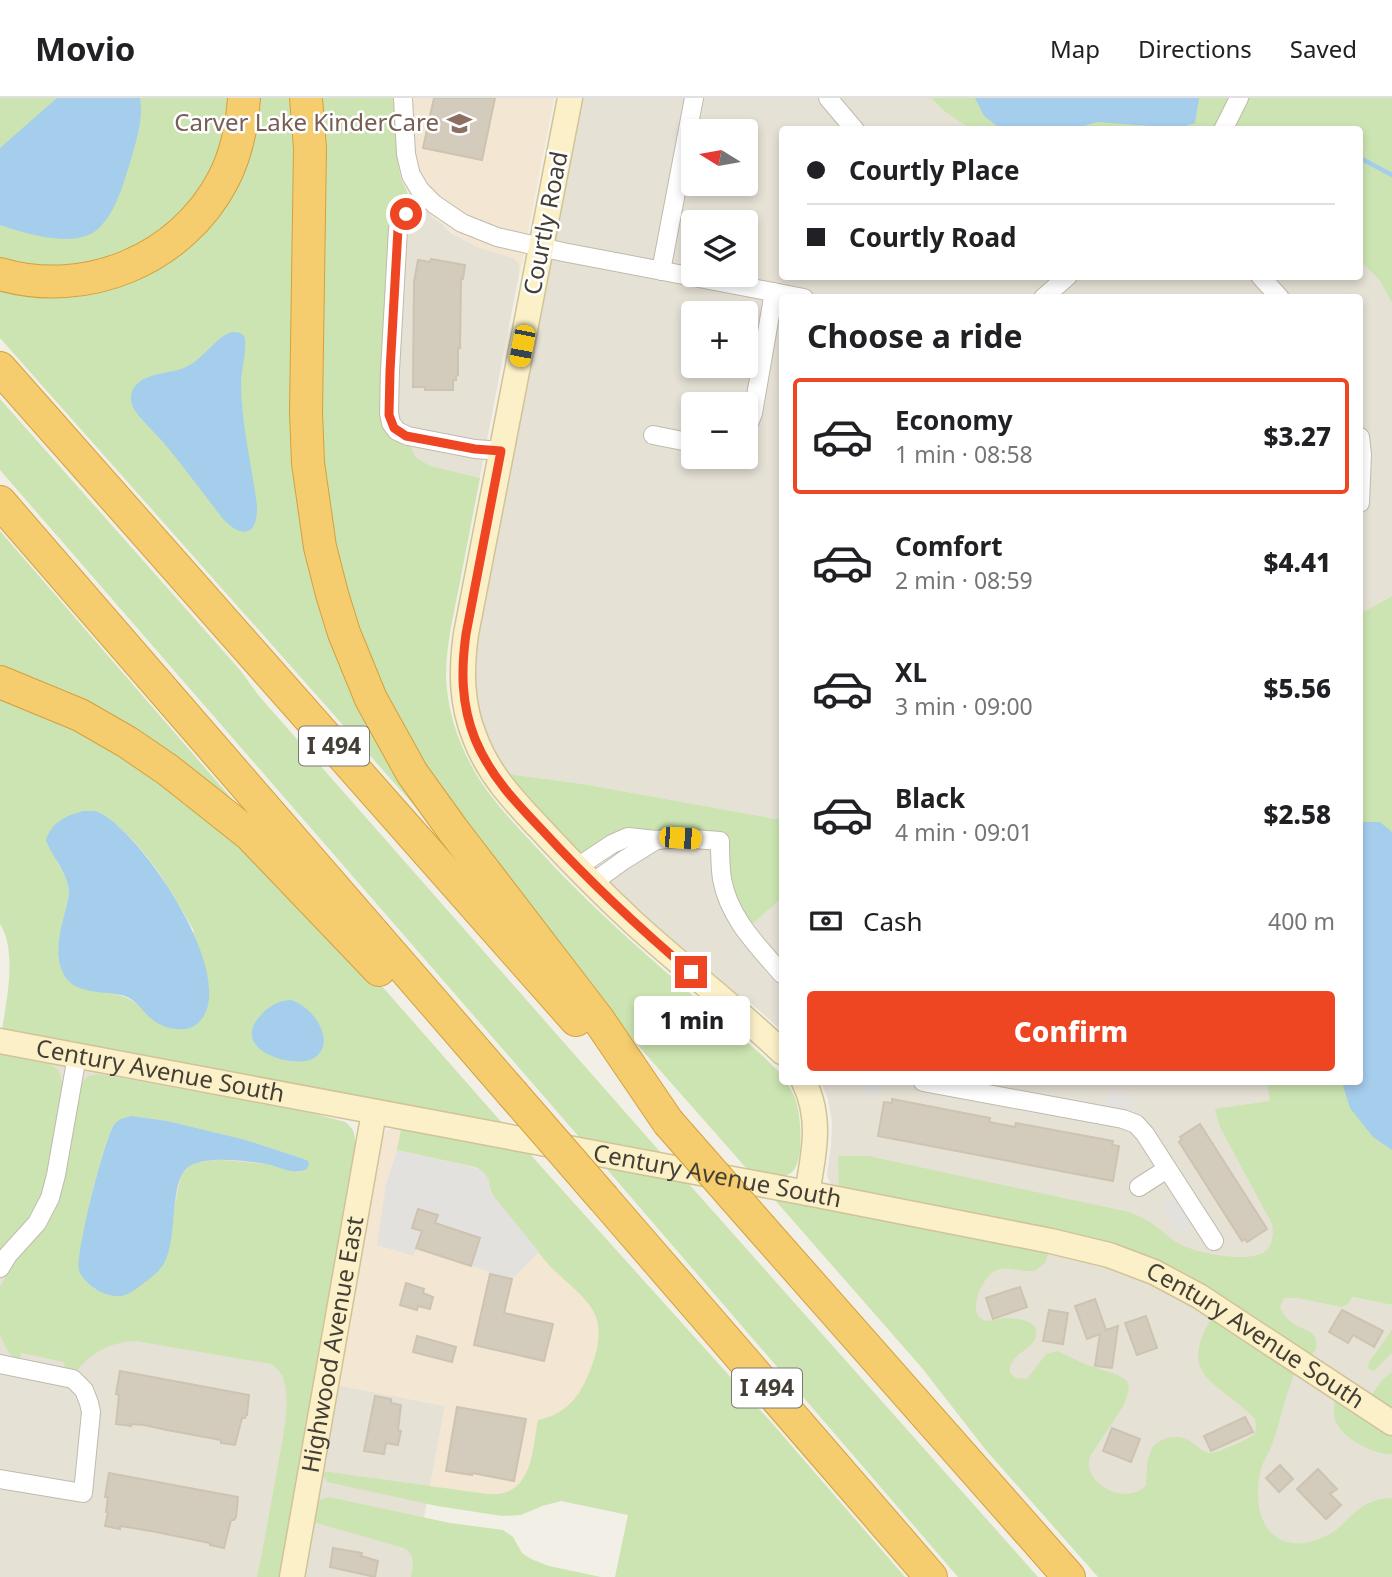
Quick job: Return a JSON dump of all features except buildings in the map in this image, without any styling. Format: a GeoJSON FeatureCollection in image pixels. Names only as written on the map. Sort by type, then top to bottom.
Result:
{"type":"FeatureCollection","features":[{"type":"Feature","properties":{"kind":"highway"},"geometry":{"type":"LineString","coordinates":[[0,274],[41,282],[68,282],[92,278],[130,266],[168,244],[197,217],[222,182],[236,146],[244,98]]}},
{"type":"Feature","properties":{"kind":"highway"},"geometry":{"type":"LineString","coordinates":[[306,98],[310,148],[306,412],[308,463],[322,554],[346,640],[371,699],[412,774],[598,1019],[668,1122]]}},
{"type":"Feature","properties":{"kind":"highway","name":"I 494"},"geometry":{"type":"LineString","coordinates":[[0,368],[1069,1577]]}},
{"type":"Feature","properties":{"kind":"highway","name":"I 494"},"geometry":{"type":"LineString","coordinates":[[0,502],[931,1577]]}},
{"type":"Feature","properties":{"kind":"highway"},"geometry":{"type":"LineString","coordinates":[[0,682],[80,715],[127,742],[168,770],[250,835],[402,994],[512,1093]]}},
{"type":"Feature","properties":{"kind":"street"},"geometry":{"type":"LineString","coordinates":[[403,98],[407,163],[413,179],[426,196],[446,214],[474,229],[541,247],[784,294]]}},
{"type":"Feature","properties":{"kind":"street","name":"Courtly Road"},"geometry":{"type":"LineString","coordinates":[[570,98],[466,634],[462,661],[463,696],[475,739],[494,776],[507,793],[584,875],[634,923],[779,1049]]}},
{"type":"Feature","properties":{"kind":"street"},"geometry":{"type":"LineString","coordinates":[[661,271],[694,98]]}},
{"type":"Feature","properties":{"kind":"street"},"geometry":{"type":"LineString","coordinates":[[828,98],[852,126]]}},
{"type":"Feature","properties":{"kind":"street"},"geometry":{"type":"LineString","coordinates":[[1225,126],[1239,98]]}},
{"type":"Feature","properties":{"kind":"street"},"geometry":{"type":"LineString","coordinates":[[426,196],[404,216],[398,229],[390,362],[390,420],[397,431],[406,436],[501,451]]}},
{"type":"Feature","properties":{"kind":"street"},"geometry":{"type":"LineString","coordinates":[[1264,280],[1276,294]]}},
{"type":"Feature","properties":{"kind":"street"},"geometry":{"type":"LineString","coordinates":[[757,392],[774,292]]}},
{"type":"Feature","properties":{"kind":"street"},"geometry":{"type":"LineString","coordinates":[[653,435],[681,441]]}},
{"type":"Feature","properties":{"kind":"street"},"geometry":{"type":"LineString","coordinates":[[584,875],[624,860],[656,839],[720,841],[722,880],[734,916],[779,971]]}},
{"type":"Feature","properties":{"kind":"street","name":"Century Avenue South"},"geometry":{"type":"LineString","coordinates":[[0,1041],[807,1193],[1060,1243],[1117,1258],[1143,1267],[1199,1296],[1392,1423]]}},
{"type":"Feature","properties":{"kind":"street"},"geometry":{"type":"LineString","coordinates":[[0,1268],[37,1223],[50,1198],[77,1056]]}},
{"type":"Feature","properties":{"kind":"street"},"geometry":{"type":"LineString","coordinates":[[805,1085],[813,1105],[816,1127],[807,1193]]}},
{"type":"Feature","properties":{"kind":"street"},"geometry":{"type":"LineString","coordinates":[[939,1085],[1131,1121],[1143,1131],[1214,1241]]}},
{"type":"Feature","properties":{"kind":"street","name":"Highwood Avenue East"},"geometry":{"type":"LineString","coordinates":[[292,1577],[374,1112]]}},
{"type":"Feature","properties":{"kind":"street"},"geometry":{"type":"LineString","coordinates":[[1139,1187],[1167,1169]]}},
{"type":"Feature","properties":{"kind":"street"},"geometry":{"type":"LineString","coordinates":[[0,1364],[73,1379],[84,1390],[91,1412],[83,1493],[0,1479]]}},
{"type":"Feature","properties":{"kind":"shaded area"},"geometry":{"type":"Polygon","coordinates":[[[367,98],[554,98],[520,273],[515,259],[480,248],[456,235],[433,218],[409,192],[371,185],[367,98]]]}},
{"type":"Feature","properties":{"kind":"shaded area"},"geometry":{"type":"Polygon","coordinates":[[[570,98],[931,98],[966,126],[779,126],[779,280],[1363,280],[1363,264],[1380,281],[1392,303],[1392,596],[1363,612],[1363,294],[779,294],[779,818],[583,784],[492,772],[463,696],[570,98]]]}},
{"type":"Feature","properties":{"kind":"shaded area"},"geometry":{"type":"Polygon","coordinates":[[[409,192],[451,233],[480,248],[514,258],[520,269],[477,492],[372,471],[409,192]]]}},
{"type":"Feature","properties":{"kind":"shaded area"},"geometry":{"type":"Polygon","coordinates":[[[656,840],[720,841],[745,930],[779,901],[779,1028],[752,1004],[634,923],[592,883],[656,840]]]}},
{"type":"Feature","properties":{"kind":"shaded area"},"geometry":{"type":"Polygon","coordinates":[[[0,1054],[307,1112],[345,1122],[353,1130],[355,1141],[281,1577],[0,1577],[0,1054]]]}},
{"type":"Feature","properties":{"kind":"shaded area"},"geometry":{"type":"Polygon","coordinates":[[[822,1085],[1268,1085],[1286,1176],[1340,1295],[1392,1305],[1392,1412],[1224,1298],[836,1187],[830,1183],[827,1175],[832,1122],[822,1085]]]}},
{"type":"Feature","properties":{"kind":"shaded area"},"geometry":{"type":"Polygon","coordinates":[[[864,1085],[880,1085],[878,1099],[862,1096],[864,1085]]]}},
{"type":"Feature","properties":{"kind":"shaded area"},"geometry":{"type":"Polygon","coordinates":[[[1109,1091],[1135,1096],[1132,1113],[1106,1107],[1109,1091]]]}},
{"type":"Feature","properties":{"kind":"shaded area"},"geometry":{"type":"Polygon","coordinates":[[[391,1129],[514,1150],[663,1316],[523,1504],[430,1487],[445,1406],[337,1385],[382,1138],[386,1131],[391,1129]]]}},
{"type":"Feature","properties":{"kind":"shaded area"},"geometry":{"type":"Polygon","coordinates":[[[397,1150],[483,1171],[489,1180],[490,1192],[539,1252],[512,1279],[490,1274],[471,1266],[480,1237],[435,1223],[437,1215],[422,1231],[414,1256],[377,1245],[386,1185],[397,1150]]]}},
{"type":"Feature","properties":{"kind":"shaded area"},"geometry":{"type":"Polygon","coordinates":[[[1174,1197],[1193,1225],[1179,1234],[1161,1205],[1174,1197]]]}},
{"type":"Feature","properties":{"kind":"shaded area"},"geometry":{"type":"Polygon","coordinates":[[[904,1223],[1088,1260],[1146,1281],[1187,1301],[1392,1435],[1392,1577],[1128,1577],[904,1223]]]}},
{"type":"Feature","properties":{"kind":"shaded area"},"geometry":{"type":"Polygon","coordinates":[[[337,1385],[445,1406],[413,1577],[303,1577],[337,1385]]]}},
{"type":"Feature","properties":{"kind":"green space"},"geometry":{"type":"Polygon","coordinates":[[[0,98],[233,98],[218,166],[173,226],[91,268],[0,264],[0,98]]]}},
{"type":"Feature","properties":{"kind":"green space"},"geometry":{"type":"Polygon","coordinates":[[[252,98],[293,98],[296,124],[301,487],[436,830],[0,338],[0,284],[159,262],[252,98]]]}},
{"type":"Feature","properties":{"kind":"green space"},"geometry":{"type":"Polygon","coordinates":[[[320,98],[394,98],[398,164],[409,196],[382,409],[409,444],[416,458],[430,466],[480,478],[446,665],[454,726],[463,750],[495,802],[562,875],[618,929],[779,1072],[779,1085],[788,1085],[795,1098],[800,1127],[799,1157],[793,1171],[788,1175],[748,1170],[605,1008],[438,791],[360,647],[320,490],[320,98]]]}},
{"type":"Feature","properties":{"kind":"green space"},"geometry":{"type":"Polygon","coordinates":[[[931,98],[1392,98],[1392,303],[1380,281],[1363,264],[1363,126],[966,126],[931,98]]]}},
{"type":"Feature","properties":{"kind":"green space"},"geometry":{"type":"Polygon","coordinates":[[[0,399],[662,1154],[580,1138],[0,470],[0,399]]]}},
{"type":"Feature","properties":{"kind":"green space"},"geometry":{"type":"Polygon","coordinates":[[[0,531],[238,806],[0,672],[0,531]]]}},
{"type":"Feature","properties":{"kind":"green space"},"geometry":{"type":"Polygon","coordinates":[[[1392,596],[1392,1305],[1352,1297],[1348,1304],[1341,1307],[1298,1298],[1284,1298],[1280,1307],[1288,1320],[1315,1337],[1316,1349],[1310,1357],[1224,1298],[839,1188],[838,1156],[868,1156],[1129,1212],[1150,1222],[1180,1244],[1201,1252],[1246,1257],[1263,1253],[1269,1247],[1272,1224],[1220,1127],[1215,1109],[1270,1101],[1267,1085],[1363,1085],[1363,612],[1392,596]]]}},
{"type":"Feature","properties":{"kind":"green space"},"geometry":{"type":"Polygon","coordinates":[[[0,692],[22,700],[183,792],[358,959],[503,1124],[2,1029],[9,961],[8,947],[0,924],[0,692]],[[98,812],[57,862],[66,877],[69,894],[58,949],[114,994],[136,1003],[153,1020],[194,931],[154,865],[114,823],[98,812]]]}},
{"type":"Feature","properties":{"kind":"green space"},"geometry":{"type":"Polygon","coordinates":[[[492,772],[583,784],[779,818],[779,901],[744,931],[720,841],[628,837],[576,868],[492,772]]]}},
{"type":"Feature","properties":{"kind":"green space"},"geometry":{"type":"Polygon","coordinates":[[[0,1054],[50,1064],[59,1071],[63,1086],[45,1186],[33,1214],[0,1251],[0,1054]]]}},
{"type":"Feature","properties":{"kind":"green space"},"geometry":{"type":"Polygon","coordinates":[[[98,1074],[307,1112],[345,1122],[354,1133],[355,1158],[281,1577],[257,1577],[286,1415],[285,1385],[276,1368],[271,1364],[136,1341],[110,1346],[88,1359],[76,1372],[66,1371],[64,1362],[22,1353],[19,1360],[15,1360],[0,1335],[0,1287],[12,1263],[30,1245],[49,1218],[81,1084],[88,1076],[98,1074]],[[132,1116],[113,1127],[103,1152],[82,1244],[80,1270],[86,1281],[106,1294],[118,1297],[172,1233],[182,1174],[191,1165],[219,1160],[267,1164],[299,1172],[309,1164],[301,1158],[242,1139],[167,1121],[132,1116]]]}},
{"type":"Feature","properties":{"kind":"green space"},"geometry":{"type":"Polygon","coordinates":[[[401,1129],[529,1153],[771,1422],[905,1577],[615,1577],[628,1515],[561,1501],[521,1515],[502,1516],[437,1506],[327,1482],[322,1471],[486,1494],[500,1494],[513,1489],[526,1473],[530,1463],[538,1420],[554,1415],[572,1402],[585,1382],[596,1352],[598,1328],[594,1312],[583,1297],[548,1264],[494,1197],[484,1173],[475,1167],[397,1150],[401,1129]]]}},
{"type":"Feature","properties":{"kind":"green space"},"geometry":{"type":"Polygon","coordinates":[[[605,1167],[688,1183],[1038,1577],[958,1577],[605,1167]]]}},
{"type":"Feature","properties":{"kind":"green space"},"geometry":{"type":"Polygon","coordinates":[[[774,1199],[1049,1252],[1045,1263],[1035,1271],[1006,1268],[994,1271],[981,1288],[976,1312],[984,1320],[1016,1319],[1035,1326],[1034,1341],[1011,1365],[1010,1373],[1016,1378],[1027,1379],[1046,1354],[1057,1351],[1127,1381],[1129,1389],[1124,1405],[1090,1456],[1089,1466],[1099,1483],[1118,1493],[1128,1494],[1146,1485],[1150,1453],[1160,1441],[1176,1437],[1186,1439],[1209,1453],[1233,1446],[1254,1434],[1254,1418],[1215,1385],[1200,1366],[1198,1353],[1212,1317],[1295,1372],[1259,1478],[1259,1507],[1265,1525],[1283,1541],[1309,1542],[1330,1534],[1368,1504],[1392,1498],[1392,1577],[1098,1577],[985,1449],[922,1368],[774,1199]]]}},
{"type":"Feature","properties":{"kind":"green space"},"geometry":{"type":"Polygon","coordinates":[[[1392,1330],[1392,1353],[1375,1370],[1370,1370],[1369,1362],[1392,1330]]]}},
{"type":"Feature","properties":{"kind":"green space"},"geometry":{"type":"Polygon","coordinates":[[[1392,1372],[1392,1412],[1370,1398],[1381,1381],[1392,1372]]]}},
{"type":"Feature","properties":{"kind":"green space"},"geometry":{"type":"Polygon","coordinates":[[[1335,1400],[1392,1435],[1392,1454],[1369,1449],[1345,1434],[1335,1419],[1335,1400]]]}},
{"type":"Feature","properties":{"kind":"green space"},"geometry":{"type":"Polygon","coordinates":[[[329,1497],[450,1523],[503,1530],[513,1537],[522,1553],[531,1559],[549,1566],[601,1577],[411,1577],[412,1557],[404,1548],[313,1522],[317,1502],[329,1497]]]}},
{"type":"Feature","properties":{"kind":"water"},"geometry":{"type":"Polygon","coordinates":[[[57,98],[140,98],[138,132],[117,200],[98,229],[77,238],[50,238],[0,225],[0,148],[57,98]]]}},
{"type":"Feature","properties":{"kind":"water"},"geometry":{"type":"Polygon","coordinates":[[[975,98],[1199,98],[1195,123],[1185,126],[1097,122],[1084,126],[997,126],[984,116],[975,98]]]}},
{"type":"Feature","properties":{"kind":"water"},"geometry":{"type":"Polygon","coordinates":[[[232,332],[241,333],[245,338],[241,398],[257,506],[255,524],[252,529],[242,532],[223,519],[171,451],[138,414],[131,400],[133,389],[141,381],[153,375],[186,367],[220,338],[232,332]]]}},
{"type":"Feature","properties":{"kind":"water"},"geometry":{"type":"Polygon","coordinates":[[[83,811],[98,812],[117,825],[139,847],[181,909],[198,943],[208,975],[208,1003],[198,1023],[193,1026],[176,1029],[163,1026],[149,1017],[130,998],[82,989],[68,980],[63,973],[58,954],[69,894],[68,886],[46,840],[60,821],[83,811]]]}},
{"type":"Feature","properties":{"kind":"water"},"geometry":{"type":"Polygon","coordinates":[[[1363,822],[1380,822],[1392,832],[1392,1150],[1373,1137],[1350,1108],[1343,1085],[1363,1085],[1363,822]]]}},
{"type":"Feature","properties":{"kind":"water"},"geometry":{"type":"Polygon","coordinates":[[[290,1000],[298,1003],[313,1016],[323,1034],[321,1051],[314,1058],[305,1061],[280,1059],[267,1054],[252,1038],[253,1027],[265,1011],[275,1004],[290,1000]]]}},
{"type":"Feature","properties":{"kind":"water"},"geometry":{"type":"Polygon","coordinates":[[[132,1116],[167,1121],[242,1139],[301,1158],[309,1164],[307,1169],[293,1171],[252,1162],[215,1160],[187,1168],[177,1187],[171,1242],[163,1265],[132,1292],[120,1296],[111,1295],[86,1281],[79,1270],[79,1260],[91,1198],[109,1135],[117,1121],[132,1116]]]}},
{"type":"Feature","properties":{"kind":"waterway"},"geometry":{"type":"LineString","coordinates":[[1363,160],[1392,175]]}},
{"type":"Feature","properties":{"kind":"place","name":"Carver Lake KinderCare"},"geometry":{"type":"Point","coordinates":[459,123]}},
{"type":"Feature","properties":{"kind":"route"},"geometry":{"type":"LineString","coordinates":[[406,214],[400,220],[398,229],[390,371],[391,423],[397,431],[406,436],[501,451],[462,661],[463,696],[475,739],[494,776],[507,793],[576,868],[691,972]]}}]}
